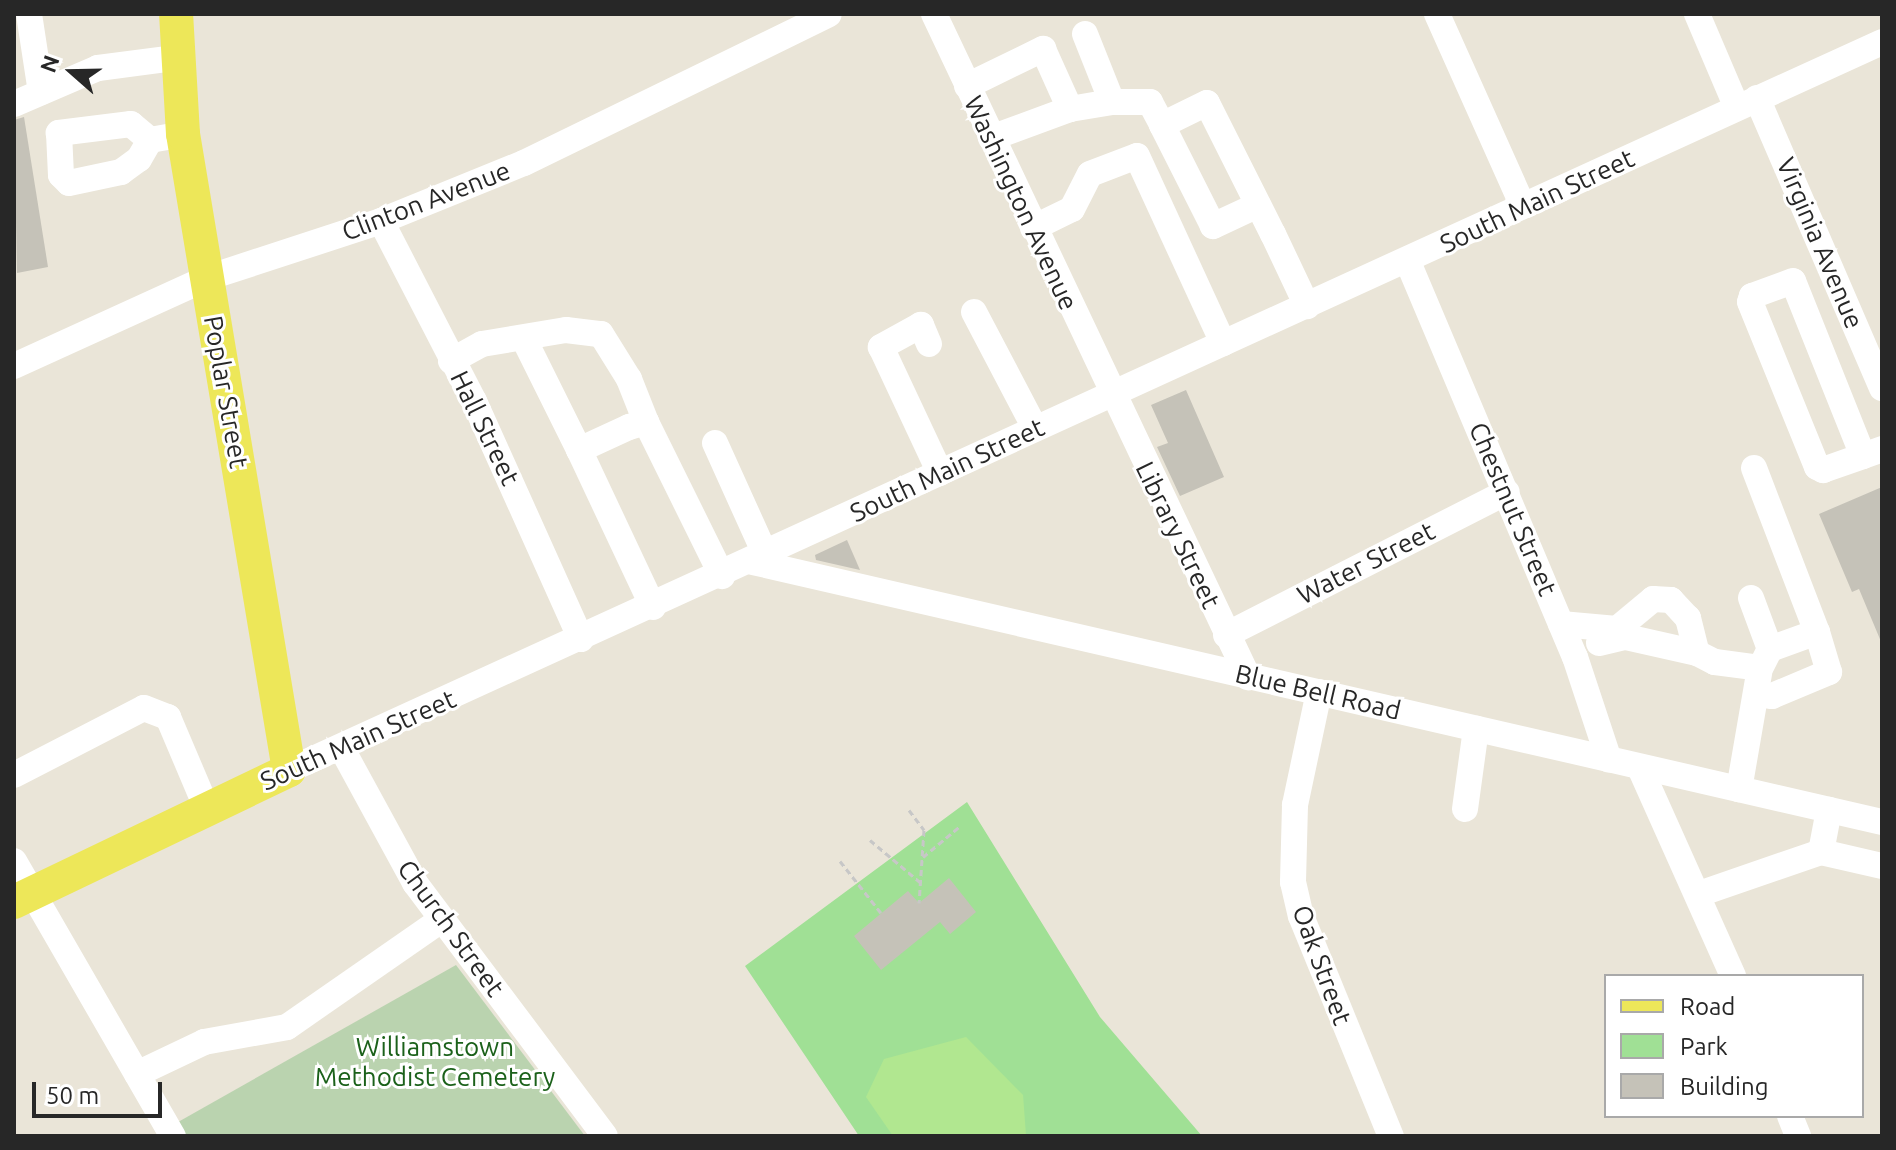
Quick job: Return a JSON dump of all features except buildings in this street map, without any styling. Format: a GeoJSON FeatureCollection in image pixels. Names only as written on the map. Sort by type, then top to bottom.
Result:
{"type":"FeatureCollection","features":[{"type":"Feature","properties":{"kind":"main road","name":"Poplar Street"},"geometry":{"type":"LineString","coordinates":[[176,14],[175,58],[166,137],[207,278],[289,770]]}},
{"type":"Feature","properties":{"kind":"main road","name":"South Main Street"},"geometry":{"type":"LineString","coordinates":[[24,898],[289,770]]}},
{"type":"Feature","properties":{"kind":"street"},"geometry":{"type":"LineString","coordinates":[[29,14],[41,92]]}},
{"type":"Feature","properties":{"kind":"street","name":"Clinton Avenue"},"geometry":{"type":"LineString","coordinates":[[14,366],[207,278],[381,221],[524,163],[829,14]]}},
{"type":"Feature","properties":{"kind":"street","name":"Washington Avenue"},"geometry":{"type":"LineString","coordinates":[[934,14],[1109,393]]}},
{"type":"Feature","properties":{"kind":"street"},"geometry":{"type":"LineString","coordinates":[[1437,14],[1523,206]]}},
{"type":"Feature","properties":{"kind":"street","name":"Virginia Avenue"},"geometry":{"type":"LineString","coordinates":[[1697,14],[1747,103],[1882,388]]}},
{"type":"Feature","properties":{"kind":"street"},"geometry":{"type":"LineString","coordinates":[[1085,34],[1112,102]]}},
{"type":"Feature","properties":{"kind":"street","name":"South Main Street"},"geometry":{"type":"LineString","coordinates":[[289,770],[342,749],[760,559],[1109,393],[1408,262],[1882,42]]}},
{"type":"Feature","properties":{"kind":"street"},"geometry":{"type":"LineString","coordinates":[[967,86],[1043,49],[1070,109]]}},
{"type":"Feature","properties":{"kind":"street"},"geometry":{"type":"LineString","coordinates":[[14,104],[98,68],[175,58]]}},
{"type":"Feature","properties":{"kind":"street"},"geometry":{"type":"LineString","coordinates":[[991,138],[1070,109],[1112,102],[1150,102],[1213,226],[1258,205]]}},
{"type":"Feature","properties":{"kind":"street"},"geometry":{"type":"LineString","coordinates":[[1162,125],[1207,103],[1307,306]]}},
{"type":"Feature","properties":{"kind":"street"},"geometry":{"type":"LineString","coordinates":[[1033,228],[1072,209],[1090,174],[1137,156],[1223,343]]}},
{"type":"Feature","properties":{"kind":"street","name":"Hall Street"},"geometry":{"type":"LineString","coordinates":[[381,221],[451,361],[581,639]]}},
{"type":"Feature","properties":{"kind":"street","name":"Chestnut Street"},"geometry":{"type":"LineString","coordinates":[[1408,262],[1575,657],[1609,760]]}},
{"type":"Feature","properties":{"kind":"street"},"geometry":{"type":"LineString","coordinates":[[1787,279],[1793,281],[1873,452],[1823,470],[1817,467],[1750,302],[1752,296],[1787,279]]}},
{"type":"Feature","properties":{"kind":"street"},"geometry":{"type":"LineString","coordinates":[[974,312],[1035,428]]}},
{"type":"Feature","properties":{"kind":"street"},"geometry":{"type":"LineString","coordinates":[[929,344],[921,325],[881,347],[940,473]]}},
{"type":"Feature","properties":{"kind":"street"},"geometry":{"type":"LineString","coordinates":[[451,361],[482,344],[566,330],[601,334],[629,379],[646,422],[722,576]]}},
{"type":"Feature","properties":{"kind":"street"},"geometry":{"type":"LineString","coordinates":[[524,339],[653,607]]}},
{"type":"Feature","properties":{"kind":"street","name":"Library Street"},"geometry":{"type":"LineString","coordinates":[[1109,393],[1248,677]]}},
{"type":"Feature","properties":{"kind":"street"},"geometry":{"type":"LineString","coordinates":[[579,450],[646,422]]}},
{"type":"Feature","properties":{"kind":"street"},"geometry":{"type":"LineString","coordinates":[[715,443],[760,559]]}},
{"type":"Feature","properties":{"kind":"street"},"geometry":{"type":"LineString","coordinates":[[1751,598],[1762,670],[1772,696],[1829,672],[1817,632],[1754,468]]}},
{"type":"Feature","properties":{"kind":"street","name":"Water Street"},"geometry":{"type":"LineString","coordinates":[[1226,635],[1507,492]]}},
{"type":"Feature","properties":{"kind":"street","name":"Blue Bell Road"},"geometry":{"type":"LineString","coordinates":[[760,559],[1248,677],[1882,822]]}},
{"type":"Feature","properties":{"kind":"street"},"geometry":{"type":"LineString","coordinates":[[1561,624],[1617,629],[1653,599],[1671,600],[1688,618],[1697,653]]}},
{"type":"Feature","properties":{"kind":"street"},"geometry":{"type":"LineString","coordinates":[[1575,657],[1604,641],[1626,637],[1697,653],[1715,662],[1762,670],[1817,632]]}},
{"type":"Feature","properties":{"kind":"street"},"geometry":{"type":"LineString","coordinates":[[1739,789],[1762,670]]}},
{"type":"Feature","properties":{"kind":"street","name":"Oak Street"},"geometry":{"type":"LineString","coordinates":[[1319,692],[1295,805],[1293,882],[1301,916],[1391,1136]]}},
{"type":"Feature","properties":{"kind":"street"},"geometry":{"type":"LineString","coordinates":[[14,775],[144,708],[168,717],[207,809]]}},
{"type":"Feature","properties":{"kind":"street"},"geometry":{"type":"LineString","coordinates":[[1465,809],[1476,729]]}},
{"type":"Feature","properties":{"kind":"street","name":"Church Street"},"geometry":{"type":"LineString","coordinates":[[342,749],[398,856],[441,920],[605,1136]]}},
{"type":"Feature","properties":{"kind":"street"},"geometry":{"type":"LineString","coordinates":[[1640,768],[1732,974]]}},
{"type":"Feature","properties":{"kind":"street"},"geometry":{"type":"LineString","coordinates":[[1821,852],[1829,810]]}},
{"type":"Feature","properties":{"kind":"street"},"geometry":{"type":"LineString","coordinates":[[1699,894],[1821,852],[1882,866]]}},
{"type":"Feature","properties":{"kind":"street"},"geometry":{"type":"LineString","coordinates":[[14,861],[24,898],[173,1136]]}},
{"type":"Feature","properties":{"kind":"street"},"geometry":{"type":"LineString","coordinates":[[137,1074],[204,1042],[287,1027],[441,920]]}},
{"type":"Feature","properties":{"kind":"path"},"geometry":{"type":"LineString","coordinates":[[909,810],[924,830],[919,903]]}},
{"type":"Feature","properties":{"kind":"path"},"geometry":{"type":"LineString","coordinates":[[923,857],[959,827]]}},
{"type":"Feature","properties":{"kind":"path"},"geometry":{"type":"LineString","coordinates":[[870,840],[921,883]]}},
{"type":"Feature","properties":{"kind":"path"},"geometry":{"type":"LineString","coordinates":[[840,861],[881,913]]}},
{"type":"Feature","properties":{"kind":"green space"},"geometry":{"type":"Polygon","coordinates":[[[967,802],[1100,1017],[1202,1136],[859,1136],[745,966],[967,802]]]}},
{"type":"Feature","properties":{"kind":"green space","name":"Williamstown Methodist Cemetery"},"geometry":{"type":"Polygon","coordinates":[[[456,965],[585,1136],[177,1136],[171,1126],[456,965]]]}},
{"type":"Feature","properties":{"kind":"green space"},"geometry":{"type":"Polygon","coordinates":[[[966,1037],[1023,1095],[1026,1136],[893,1136],[866,1097],[884,1059],[966,1037]]]}}]}
